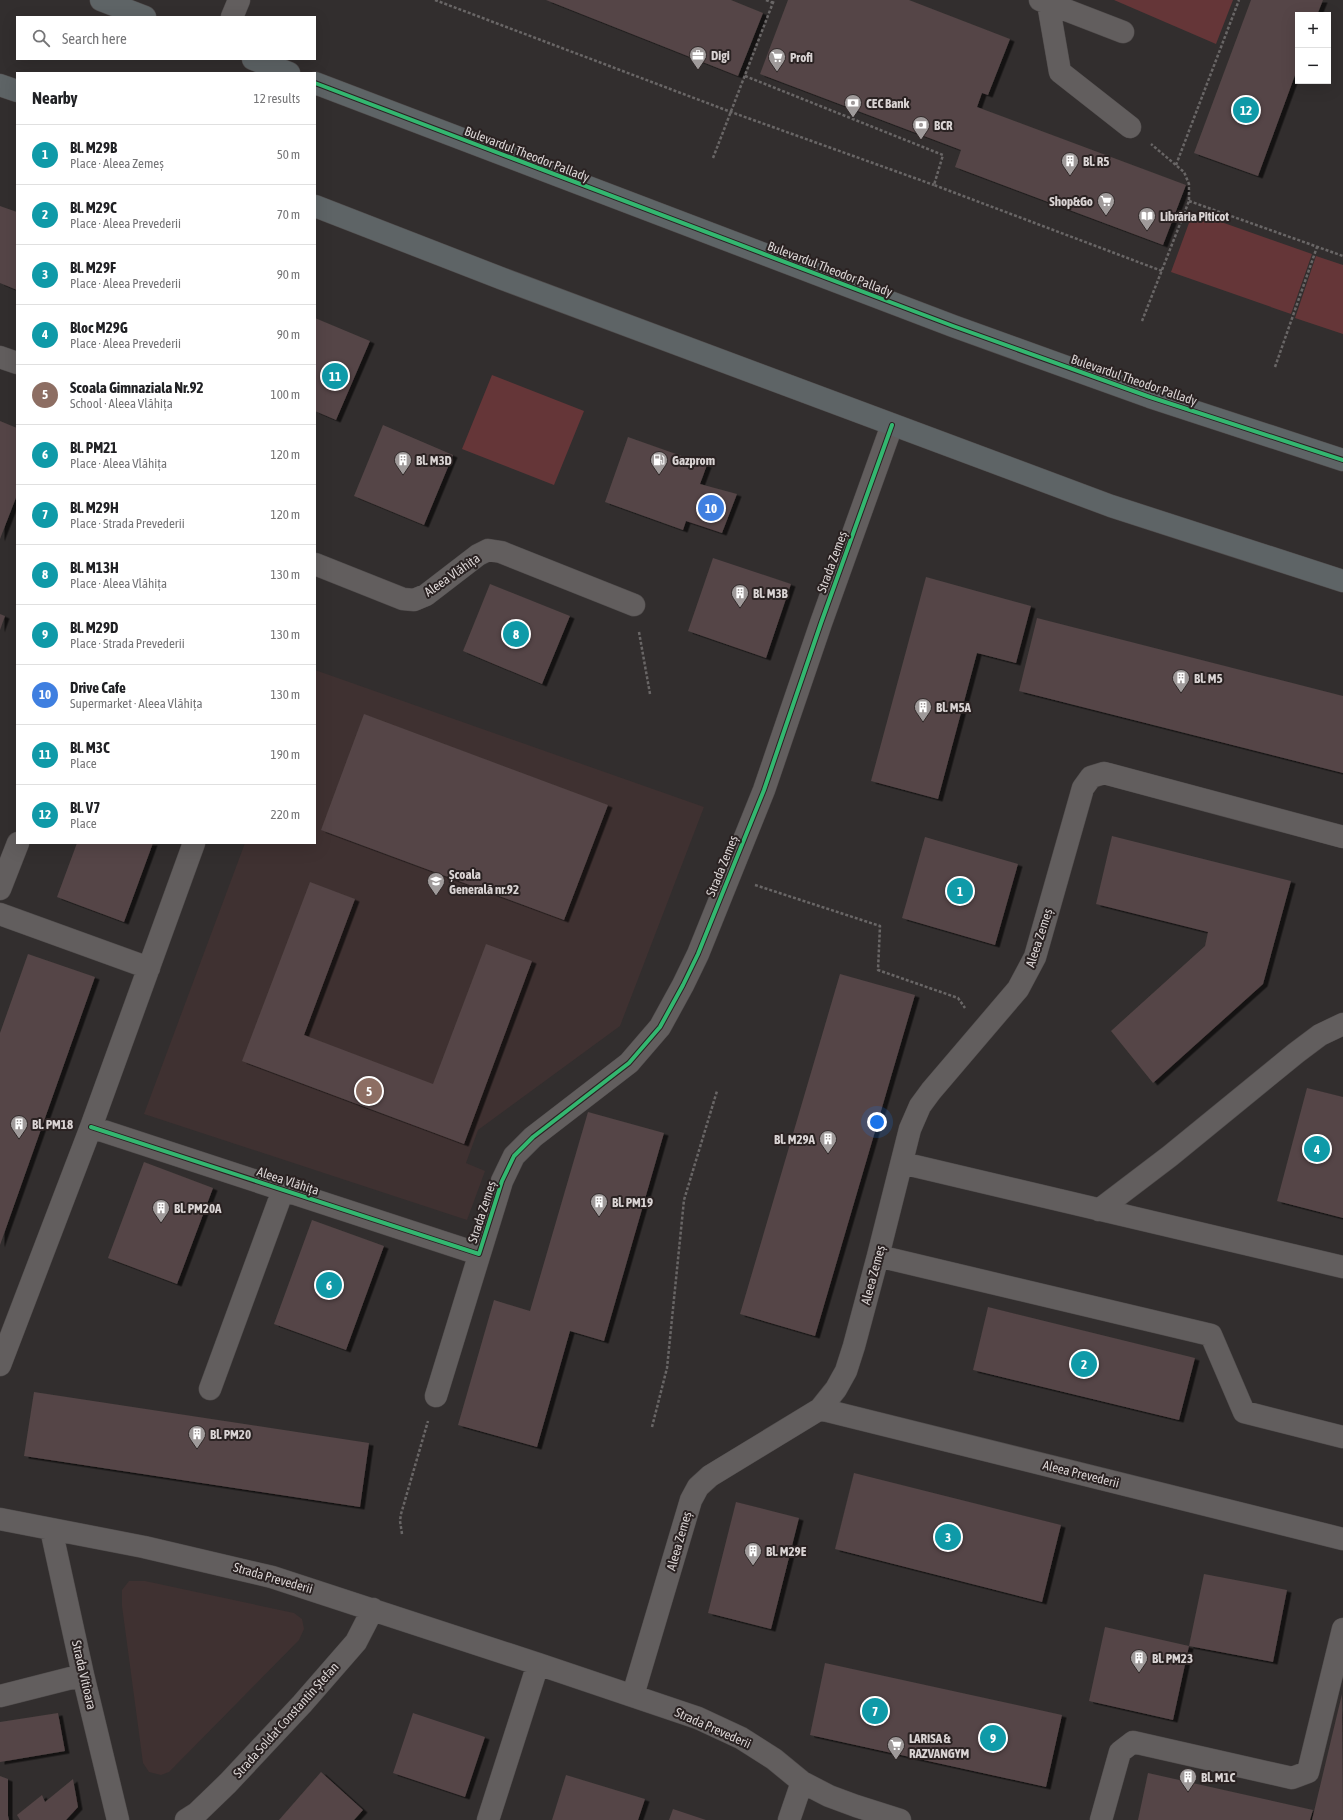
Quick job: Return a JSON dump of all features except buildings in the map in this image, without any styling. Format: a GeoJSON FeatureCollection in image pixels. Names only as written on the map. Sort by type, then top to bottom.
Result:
{"type":"FeatureCollection","features":[{"type":"Feature","properties":{"kind":"main road"},"geometry":{"type":"LineString","coordinates":[[101,0],[142,16]]}},
{"type":"Feature","properties":{"kind":"main road"},"geometry":{"type":"LineString","coordinates":[[256,60],[286,72]]}},
{"type":"Feature","properties":{"kind":"main road","name":"Bulevardul Theodor Pallady"},"geometry":{"type":"LineString","coordinates":[[316,83],[953,326],[1150,397],[1343,460]]}},
{"type":"Feature","properties":{"kind":"main road"},"geometry":{"type":"LineString","coordinates":[[0,85],[16,91]]}},
{"type":"Feature","properties":{"kind":"main road"},"geometry":{"type":"LineString","coordinates":[[316,206],[518,285],[892,426],[1111,506],[1343,580]]}},
{"type":"Feature","properties":{"kind":"street"},"geometry":{"type":"LineString","coordinates":[[232,16],[239,0]]}},
{"type":"Feature","properties":{"kind":"street"},"geometry":{"type":"LineString","coordinates":[[1044,1],[1123,32]]}},
{"type":"Feature","properties":{"kind":"street"},"geometry":{"type":"LineString","coordinates":[[1044,1],[1060,72],[1130,127]]}},
{"type":"Feature","properties":{"kind":"street"},"geometry":{"type":"LineString","coordinates":[[0,356],[16,363]]}},
{"type":"Feature","properties":{"kind":"street","name":"Strada Zemeș"},"geometry":{"type":"LineString","coordinates":[[436,1396],[502,1181],[514,1156],[533,1137],[629,1063],[660,1027],[695,960],[764,790],[824,615],[892,426]]}},
{"type":"Feature","properties":{"kind":"street","name":"Aleea Vlăhița"},"geometry":{"type":"LineString","coordinates":[[316,564],[403,598],[414,600],[426,595],[488,550],[501,552],[634,605]]}},
{"type":"Feature","properties":{"kind":"street","name":"Aleea Zemeș"},"geometry":{"type":"LineString","coordinates":[[633,1695],[691,1500],[698,1487],[710,1476],[820,1409],[836,1389],[846,1371],[878,1256],[910,1129],[920,1106],[1018,989],[1032,962],[1083,788],[1091,778],[1104,773],[1343,836]]}},
{"type":"Feature","properties":{"kind":"street"},"geometry":{"type":"LineString","coordinates":[[0,888],[18,844]]}},
{"type":"Feature","properties":{"kind":"street"},"geometry":{"type":"LineString","coordinates":[[0,1365],[91,1127],[194,844]]}},
{"type":"Feature","properties":{"kind":"street"},"geometry":{"type":"LineString","coordinates":[[0,914],[149,968]]}},
{"type":"Feature","properties":{"kind":"street"},"geometry":{"type":"LineString","coordinates":[[1099,1210],[1170,1156],[1320,1034],[1343,1024]]}},
{"type":"Feature","properties":{"kind":"street","name":"Aleea Vlăhița"},"geometry":{"type":"LineString","coordinates":[[91,1127],[479,1254]]}},
{"type":"Feature","properties":{"kind":"street"},"geometry":{"type":"LineString","coordinates":[[902,1163],[1343,1267]]}},
{"type":"Feature","properties":{"kind":"street"},"geometry":{"type":"LineString","coordinates":[[210,1389],[284,1190]]}},
{"type":"Feature","properties":{"kind":"street"},"geometry":{"type":"LineString","coordinates":[[878,1256],[1211,1335],[1244,1412],[1343,1437]]}},
{"type":"Feature","properties":{"kind":"street","name":"Aleea Prevederii"},"geometry":{"type":"LineString","coordinates":[[820,1409],[1343,1539]]}},
{"type":"Feature","properties":{"kind":"street","name":"Strada Prevederii"},"geometry":{"type":"LineString","coordinates":[[0,1519],[144,1547],[222,1564],[272,1577],[633,1695],[698,1718],[741,1738],[774,1759],[802,1782],[829,1796],[900,1820]]}},
{"type":"Feature","properties":{"kind":"street","name":"Strada Vitioara"},"geometry":{"type":"LineString","coordinates":[[51,1529],[83,1675],[118,1820]]}},
{"type":"Feature","properties":{"kind":"street","name":"Strada Soldat Constantin Ștefan"},"geometry":{"type":"LineString","coordinates":[[186,1820],[196,1813],[228,1783],[302,1704],[356,1642],[373,1609]]}},
{"type":"Feature","properties":{"kind":"street"},"geometry":{"type":"LineString","coordinates":[[1102,1820],[1120,1752],[1133,1742],[1292,1778],[1308,1772],[1343,1630]]}},
{"type":"Feature","properties":{"kind":"street"},"geometry":{"type":"LineString","coordinates":[[488,1820],[538,1664]]}},
{"type":"Feature","properties":{"kind":"street"},"geometry":{"type":"LineString","coordinates":[[0,1696],[83,1675]]}},
{"type":"Feature","properties":{"kind":"street"},"geometry":{"type":"LineString","coordinates":[[789,1820],[802,1782]]}},
{"type":"Feature","properties":{"kind":"path"},"geometry":{"type":"LineString","coordinates":[[435,0],[731,112],[934,185],[1162,271]]}},
{"type":"Feature","properties":{"kind":"path"},"geometry":{"type":"LineString","coordinates":[[714,158],[774,1],[766,0]]}},
{"type":"Feature","properties":{"kind":"path"},"geometry":{"type":"LineString","coordinates":[[1176,165],[1239,0]]}},
{"type":"Feature","properties":{"kind":"path"},"geometry":{"type":"LineString","coordinates":[[745,76],[943,155],[934,185]]}},
{"type":"Feature","properties":{"kind":"path"},"geometry":{"type":"LineString","coordinates":[[1130,127],[1184,172],[1189,184],[1189,201],[1142,322]]}},
{"type":"Feature","properties":{"kind":"path"},"geometry":{"type":"LineString","coordinates":[[1189,201],[1343,256]]}},
{"type":"Feature","properties":{"kind":"path"},"geometry":{"type":"LineString","coordinates":[[1275,367],[1317,247]]}},
{"type":"Feature","properties":{"kind":"path"},"geometry":{"type":"LineString","coordinates":[[634,605],[650,694]]}},
{"type":"Feature","properties":{"kind":"path"},"geometry":{"type":"LineString","coordinates":[[728,876],[880,926],[878,970],[958,998],[981,1032]]}},
{"type":"Feature","properties":{"kind":"path"},"geometry":{"type":"LineString","coordinates":[[652,1428],[667,1368],[684,1200],[717,1091]]}},
{"type":"Feature","properties":{"kind":"path"},"geometry":{"type":"LineString","coordinates":[[402,1534],[400,1521],[401,1514],[436,1396]]}},
{"type":"Feature","properties":{"kind":"shaded area"},"geometry":{"type":"Polygon","coordinates":[[[1114,0],[1233,0],[1216,44],[1114,0]]]}},
{"type":"Feature","properties":{"kind":"shaded area"},"geometry":{"type":"Polygon","coordinates":[[[1193,212],[1312,254],[1291,314],[1171,272],[1193,212]]]}},
{"type":"Feature","properties":{"kind":"shaded area"},"geometry":{"type":"Polygon","coordinates":[[[1316,256],[1343,265],[1343,334],[1295,318],[1316,256]]]}},
{"type":"Feature","properties":{"kind":"shaded area"},"geometry":{"type":"Polygon","coordinates":[[[492,375],[584,411],[554,485],[462,449],[492,375]]]}},
{"type":"Feature","properties":{"kind":"shaded area"},"geometry":{"type":"Polygon","coordinates":[[[316,670],[704,807],[620,1026],[478,1130],[466,1163],[485,1171],[467,1220],[144,1114],[245,844],[316,844],[316,670]]]}},
{"type":"Feature","properties":{"kind":"shaded area"},"geometry":{"type":"Polygon","coordinates":[[[129,1581],[145,1581],[294,1613],[302,1619],[304,1629],[299,1640],[169,1772],[161,1775],[149,1772],[143,1763],[122,1606],[122,1590],[129,1581]]]}},
{"type":"Feature","properties":{"kind":"cycle path"},"geometry":{"type":"LineString","coordinates":[[316,83],[953,326],[1150,397],[1343,460]]}},
{"type":"Feature","properties":{"kind":"cycle path"},"geometry":{"type":"LineString","coordinates":[[91,1127],[479,1254],[502,1181],[514,1156],[533,1137],[629,1063],[660,1027],[683,985],[698,954],[764,790],[821,623],[892,425]]}},
{"type":"Feature","properties":{"kind":"place","name":"Digi"},"geometry":{"type":"Point","coordinates":[698,70]}},
{"type":"Feature","properties":{"kind":"place","name":"Profi"},"geometry":{"type":"Point","coordinates":[777,72]}},
{"type":"Feature","properties":{"kind":"place","name":"Bl. V7"},"geometry":{"type":"Point","coordinates":[1246,110]}},
{"type":"Feature","properties":{"kind":"place","name":"CEC Bank"},"geometry":{"type":"Point","coordinates":[853,118]}},
{"type":"Feature","properties":{"kind":"place","name":"BCR"},"geometry":{"type":"Point","coordinates":[921,140]}},
{"type":"Feature","properties":{"kind":"place","name":"Bl. R5"},"geometry":{"type":"Point","coordinates":[1070,176]}},
{"type":"Feature","properties":{"kind":"place","name":"Shop&Go"},"geometry":{"type":"Point","coordinates":[1106,216]}},
{"type":"Feature","properties":{"kind":"place","name":"Librăria Piticot"},"geometry":{"type":"Point","coordinates":[1147,231]}},
{"type":"Feature","properties":{"kind":"place","name":"Bl. M3C"},"geometry":{"type":"Point","coordinates":[335,376]}},
{"type":"Feature","properties":{"kind":"place","name":"Bl. M3D"},"geometry":{"type":"Point","coordinates":[403,475]}},
{"type":"Feature","properties":{"kind":"place","name":"Gazprom"},"geometry":{"type":"Point","coordinates":[659,475]}},
{"type":"Feature","properties":{"kind":"place","name":"Drive Cafe"},"geometry":{"type":"Point","coordinates":[711,508]}},
{"type":"Feature","properties":{"kind":"place","name":"Bl. M3B"},"geometry":{"type":"Point","coordinates":[740,608]}},
{"type":"Feature","properties":{"kind":"place","name":"Bl. M13H"},"geometry":{"type":"Point","coordinates":[516,634]}},
{"type":"Feature","properties":{"kind":"place","name":"Bl. M5"},"geometry":{"type":"Point","coordinates":[1181,693]}},
{"type":"Feature","properties":{"kind":"place","name":"Bl. M5A"},"geometry":{"type":"Point","coordinates":[923,722]}},
{"type":"Feature","properties":{"kind":"place","name":"Bl. M29B"},"geometry":{"type":"Point","coordinates":[960,891]}},
{"type":"Feature","properties":{"kind":"place","name":"Școala Generală nr.92"},"geometry":{"type":"Point","coordinates":[436,896]}},
{"type":"Feature","properties":{"kind":"place","name":"Scoala Gimnaziala Nr.92"},"geometry":{"type":"Point","coordinates":[369,1091]}},
{"type":"Feature","properties":{"kind":"place","name":"Bl. PM18"},"geometry":{"type":"Point","coordinates":[19,1139]}},
{"type":"Feature","properties":{"kind":"place","name":"Bloc M29G"},"geometry":{"type":"Point","coordinates":[1317,1149]}},
{"type":"Feature","properties":{"kind":"place","name":"Bl. M29A"},"geometry":{"type":"Point","coordinates":[828,1154]}},
{"type":"Feature","properties":{"kind":"place","name":"Bl. PM19"},"geometry":{"type":"Point","coordinates":[599,1217]}},
{"type":"Feature","properties":{"kind":"place","name":"Bl. PM20A"},"geometry":{"type":"Point","coordinates":[161,1223]}},
{"type":"Feature","properties":{"kind":"place","name":"Bl. PM21"},"geometry":{"type":"Point","coordinates":[329,1285]}},
{"type":"Feature","properties":{"kind":"place","name":"Bl. M29C"},"geometry":{"type":"Point","coordinates":[1084,1364]}},
{"type":"Feature","properties":{"kind":"place","name":"Bl. PM20"},"geometry":{"type":"Point","coordinates":[197,1449]}},
{"type":"Feature","properties":{"kind":"place","name":"Bl. M29F"},"geometry":{"type":"Point","coordinates":[948,1537]}},
{"type":"Feature","properties":{"kind":"place","name":"Bl. M29E"},"geometry":{"type":"Point","coordinates":[753,1566]}},
{"type":"Feature","properties":{"kind":"place","name":"Bl. PM23"},"geometry":{"type":"Point","coordinates":[1139,1673]}},
{"type":"Feature","properties":{"kind":"place","name":"Bl. M29H"},"geometry":{"type":"Point","coordinates":[875,1711]}},
{"type":"Feature","properties":{"kind":"place","name":"Bl. M29D"},"geometry":{"type":"Point","coordinates":[993,1738]}},
{"type":"Feature","properties":{"kind":"place","name":"LARISA & RAZVANGYM"},"geometry":{"type":"Point","coordinates":[896,1760]}},
{"type":"Feature","properties":{"kind":"place","name":"Bl. M1C"},"geometry":{"type":"Point","coordinates":[1188,1792]}}]}
